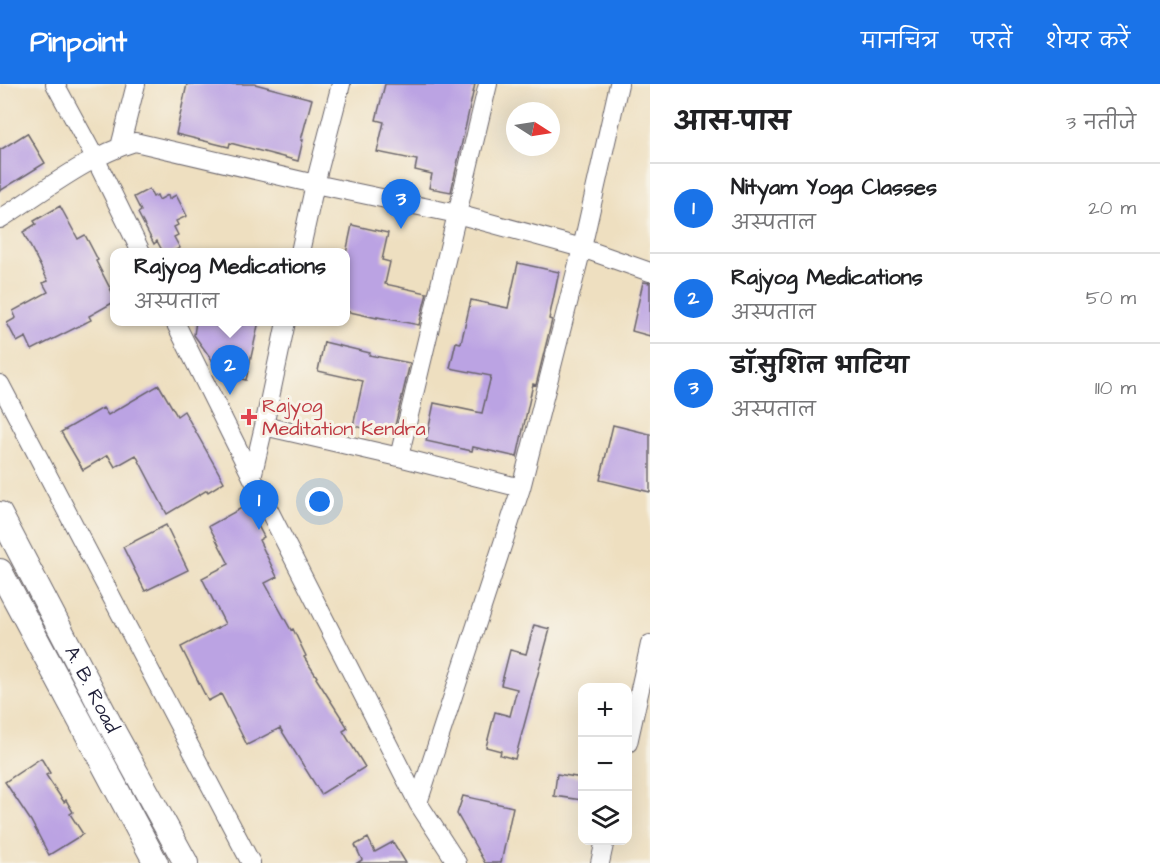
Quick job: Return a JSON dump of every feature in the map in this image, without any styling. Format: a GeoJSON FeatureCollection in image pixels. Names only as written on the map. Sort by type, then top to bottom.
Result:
{"type":"FeatureCollection","features":[{"type":"Feature","properties":{"kind":"main road","name":"A. B. Road"},"geometry":{"type":"LineString","coordinates":[[0,514],[115,734],[186,863]]}},
{"type":"Feature","properties":{"kind":"main road","name":"A. B. Road"},"geometry":{"type":"LineString","coordinates":[[0,571],[156,863]]}},
{"type":"Feature","properties":{"kind":"street"},"geometry":{"type":"LineString","coordinates":[[55,84],[95,158],[139,248]]}},
{"type":"Feature","properties":{"kind":"street"},"geometry":{"type":"LineString","coordinates":[[120,147],[136,84]]}},
{"type":"Feature","properties":{"kind":"street"},"geometry":{"type":"LineString","coordinates":[[301,248],[341,84]]}},
{"type":"Feature","properties":{"kind":"street"},"geometry":{"type":"LineString","coordinates":[[399,457],[488,84]]}},
{"type":"Feature","properties":{"kind":"street"},"geometry":{"type":"LineString","coordinates":[[418,803],[521,488],[582,248],[619,84]]}},
{"type":"Feature","properties":{"kind":"street"},"geometry":{"type":"LineString","coordinates":[[0,219],[95,158],[135,142],[457,214],[582,248],[650,272]]}},
{"type":"Feature","properties":{"kind":"street"},"geometry":{"type":"LineString","coordinates":[[177,326],[418,803],[457,863]]}},
{"type":"Feature","properties":{"kind":"street"},"geometry":{"type":"LineString","coordinates":[[252,477],[285,326]]}},
{"type":"Feature","properties":{"kind":"street"},"geometry":{"type":"LineString","coordinates":[[0,384],[251,863]]}},
{"type":"Feature","properties":{"kind":"street"},"geometry":{"type":"LineString","coordinates":[[264,426],[521,488]]}},
{"type":"Feature","properties":{"kind":"street"},"geometry":{"type":"LineString","coordinates":[[628,737],[650,644]]}},
{"type":"Feature","properties":{"kind":"street"},"geometry":{"type":"LineString","coordinates":[[600,863],[604,845]]}},
{"type":"Feature","properties":{"kind":"building"},"geometry":{"type":"Polygon","coordinates":[[[187,84],[255,84],[312,99],[298,161],[230,143],[229,147],[176,134],[187,84]]]}},
{"type":"Feature","properties":{"kind":"building"},"geometry":{"type":"Polygon","coordinates":[[[385,84],[475,84],[451,192],[429,188],[432,174],[415,170],[417,160],[377,152],[384,122],[376,120],[385,84]]]}},
{"type":"Feature","properties":{"kind":"building"},"geometry":{"type":"Polygon","coordinates":[[[27,133],[45,163],[0,191],[0,150],[27,133]]]}},
{"type":"Feature","properties":{"kind":"building"},"geometry":{"type":"Polygon","coordinates":[[[149,189],[153,197],[157,195],[159,200],[168,195],[169,199],[176,195],[187,216],[176,221],[178,225],[174,227],[178,235],[174,237],[180,248],[161,248],[157,241],[154,244],[138,213],[141,211],[134,197],[149,189]]]}},
{"type":"Feature","properties":{"kind":"building"},"geometry":{"type":"Polygon","coordinates":[[[60,206],[78,239],[85,235],[98,260],[96,261],[110,288],[110,304],[89,316],[91,320],[32,350],[26,337],[17,342],[7,323],[16,318],[13,311],[48,292],[43,283],[48,281],[23,232],[36,224],[34,221],[60,206]]]}},
{"type":"Feature","properties":{"kind":"building"},"geometry":{"type":"Polygon","coordinates":[[[352,225],[388,233],[382,260],[390,262],[385,284],[427,293],[419,325],[350,312],[350,248],[347,248],[352,225]]]}},
{"type":"Feature","properties":{"kind":"building"},"geometry":{"type":"Polygon","coordinates":[[[518,263],[559,272],[549,319],[552,320],[536,385],[533,384],[517,457],[473,447],[472,451],[426,441],[434,403],[482,413],[491,376],[450,368],[456,342],[461,343],[471,300],[508,308],[518,263]]]}},
{"type":"Feature","properties":{"kind":"building"},"geometry":{"type":"Polygon","coordinates":[[[643,282],[650,283],[650,336],[632,331],[643,282]]]}},
{"type":"Feature","properties":{"kind":"building"},"geometry":{"type":"Polygon","coordinates":[[[195,326],[258,326],[246,380],[222,374],[194,335],[195,326]]]}},
{"type":"Feature","properties":{"kind":"building"},"geometry":{"type":"Polygon","coordinates":[[[324,342],[370,353],[369,355],[410,363],[393,434],[353,426],[363,381],[318,371],[324,342]]]}},
{"type":"Feature","properties":{"kind":"building"},"geometry":{"type":"Polygon","coordinates":[[[159,385],[177,416],[184,411],[224,482],[167,514],[136,455],[115,467],[108,455],[83,470],[61,432],[103,408],[108,415],[159,385]]]}},
{"type":"Feature","properties":{"kind":"building"},"geometry":{"type":"Polygon","coordinates":[[[613,425],[650,434],[650,492],[600,480],[613,425]]]}},
{"type":"Feature","properties":{"kind":"building"},"geometry":{"type":"Polygon","coordinates":[[[247,505],[264,537],[259,540],[277,577],[265,583],[291,630],[293,629],[306,656],[304,657],[316,678],[348,728],[343,731],[365,767],[321,794],[280,728],[247,745],[221,694],[208,701],[181,647],[225,624],[202,578],[229,564],[209,526],[247,505]]]}},
{"type":"Feature","properties":{"kind":"building"},"geometry":{"type":"Polygon","coordinates":[[[166,525],[188,570],[145,591],[123,547],[166,525]]]}},
{"type":"Feature","properties":{"kind":"building"},"geometry":{"type":"Polygon","coordinates":[[[534,625],[550,629],[515,759],[500,755],[501,751],[486,747],[495,712],[510,716],[517,689],[501,685],[510,650],[526,654],[534,625]]]}},
{"type":"Feature","properties":{"kind":"building"},"geometry":{"type":"Polygon","coordinates":[[[41,758],[50,773],[46,775],[64,802],[66,800],[73,812],[70,814],[83,834],[49,855],[31,821],[5,782],[41,758]]]}},
{"type":"Feature","properties":{"kind":"building"},"geometry":{"type":"Polygon","coordinates":[[[557,774],[578,777],[578,799],[554,796],[557,774]]]}},
{"type":"Feature","properties":{"kind":"building"},"geometry":{"type":"Polygon","coordinates":[[[463,796],[513,807],[501,863],[485,863],[457,814],[463,796]]]}},
{"type":"Feature","properties":{"kind":"building"},"geometry":{"type":"Polygon","coordinates":[[[368,838],[375,852],[393,842],[406,863],[357,863],[362,860],[355,845],[368,838]]]}},
{"type":"Feature","properties":{"kind":"place","name":"डॉ.सुशिल भाटिया"},"geometry":{"type":"Point","coordinates":[401,229]}},
{"type":"Feature","properties":{"kind":"place","name":"Rajyog Medications"},"geometry":{"type":"Point","coordinates":[230,395]}},
{"type":"Feature","properties":{"kind":"place","name":"Rajyog Meditation Kendra"},"geometry":{"type":"Point","coordinates":[249,417]}},
{"type":"Feature","properties":{"kind":"place","name":"Nityam Yoga Classes"},"geometry":{"type":"Point","coordinates":[259,530]}}]}
